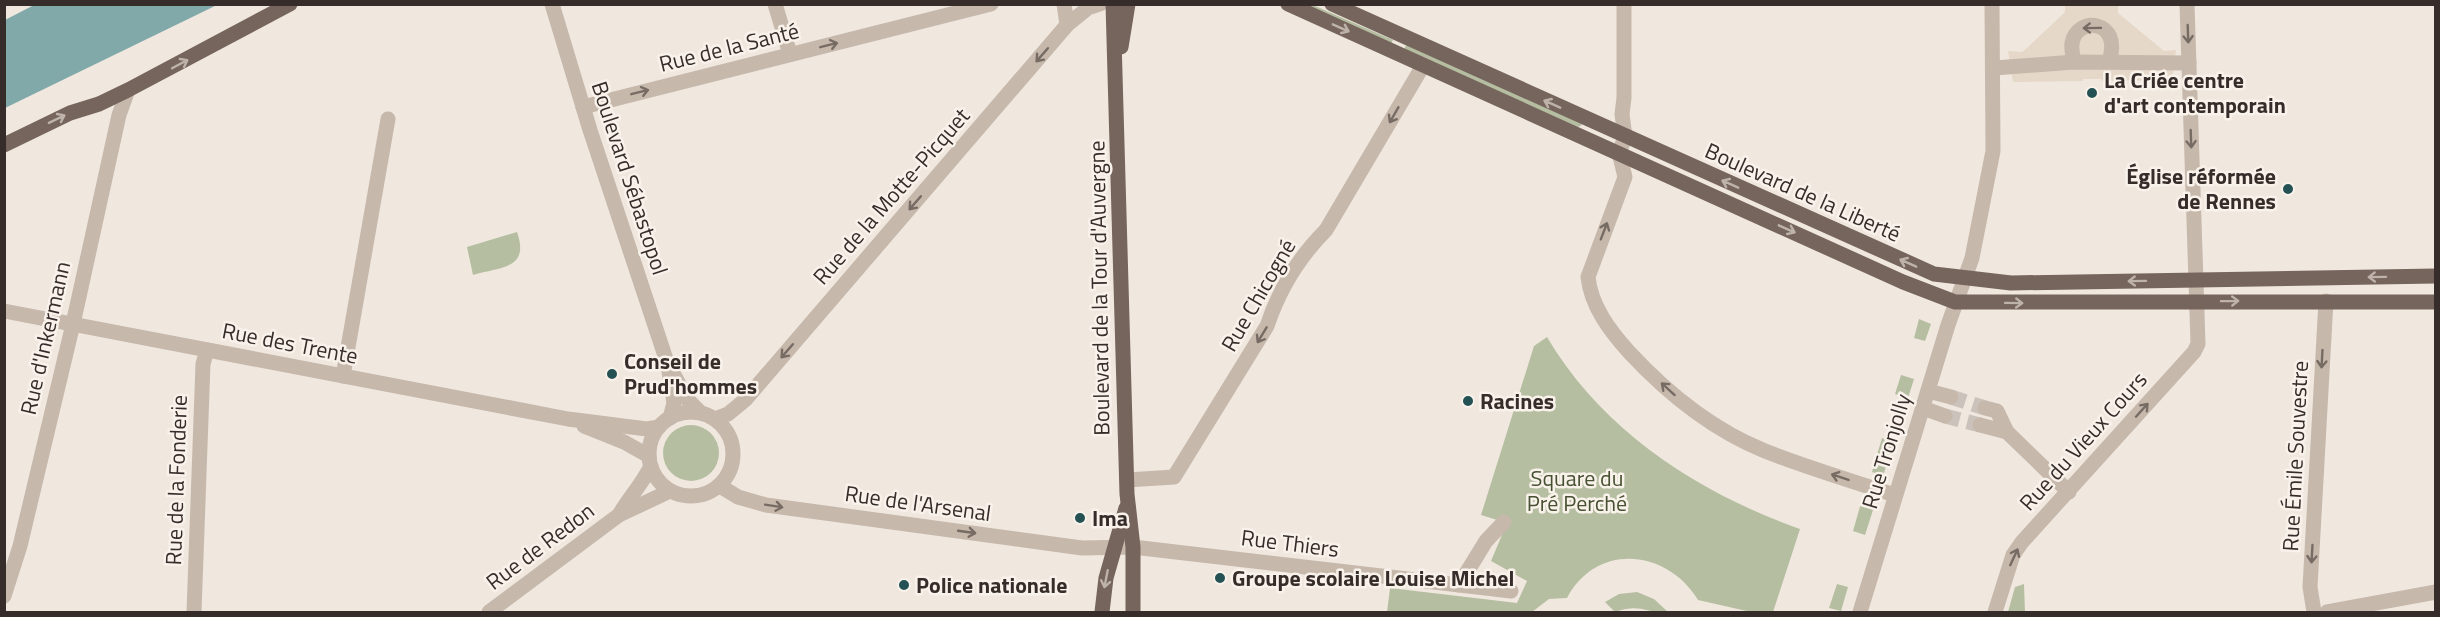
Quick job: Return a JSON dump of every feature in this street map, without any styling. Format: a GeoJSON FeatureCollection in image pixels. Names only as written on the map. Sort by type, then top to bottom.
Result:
{"type":"FeatureCollection","features":[{"type":"Feature","properties":{"kind":"main road"},"geometry":{"type":"LineString","coordinates":[[4,145],[70,113],[99,104],[128,90],[290,4]]}},
{"type":"Feature","properties":{"kind":"main road","name":"Boulevard de la Tour d'Auvergne"},"geometry":{"type":"LineString","coordinates":[[1113,4],[1126,480],[1133,547],[1133,612]]}},
{"type":"Feature","properties":{"kind":"main road","name":"Boulevard de la Tour d'Auvergne"},"geometry":{"type":"LineString","coordinates":[[1116,73],[1128,4]]}},
{"type":"Feature","properties":{"kind":"main road","name":"Boulevard de la Liberté"},"geometry":{"type":"LineString","coordinates":[[1287,4],[1903,282],[1955,302],[2436,302]]}},
{"type":"Feature","properties":{"kind":"main road","name":"Boulevard de la Liberté"},"geometry":{"type":"LineString","coordinates":[[1332,4],[1934,274],[2011,283],[2436,276]]}},
{"type":"Feature","properties":{"kind":"main road","name":"Boulevard de la Tour d'Auvergne"},"geometry":{"type":"LineString","coordinates":[[1102,612],[1106,578],[1127,502]]}},
{"type":"Feature","properties":{"kind":"street","name":"Boulevard Sébastopol"},"geometry":{"type":"LineString","coordinates":[[552,4],[583,107],[668,365],[674,403],[664,422]]}},
{"type":"Feature","properties":{"kind":"street"},"geometry":{"type":"LineString","coordinates":[[775,4],[790,54]]}},
{"type":"Feature","properties":{"kind":"street","name":"Rue de la Santé"},"geometry":{"type":"LineString","coordinates":[[583,107],[991,4]]}},
{"type":"Feature","properties":{"kind":"street"},"geometry":{"type":"LineString","coordinates":[[1064,4],[1067,25]]}},
{"type":"Feature","properties":{"kind":"street","name":"Rue de la Motte-Picquet"},"geometry":{"type":"LineString","coordinates":[[715,419],[728,414],[745,400],[1067,25],[1088,8],[1100,4]]}},
{"type":"Feature","properties":{"kind":"street"},"geometry":{"type":"LineString","coordinates":[[1624,4],[1622,114],[1625,137],[1620,153],[1625,177],[1588,277],[1596,303],[1612,334],[1670,392],[1695,412],[1722,428],[1763,450],[1895,495]]}},
{"type":"Feature","properties":{"kind":"street"},"geometry":{"type":"LineString","coordinates":[[1955,302],[1972,258],[1993,151],[1992,4]]}},
{"type":"Feature","properties":{"kind":"street"},"geometry":{"type":"LineString","coordinates":[[2187,4],[2197,302]]}},
{"type":"Feature","properties":{"kind":"street"},"geometry":{"type":"LineString","coordinates":[[2074,62],[2071,46],[2074,36],[2081,28],[2091,25],[2103,27],[2111,36],[2113,48],[2109,61]]}},
{"type":"Feature","properties":{"kind":"street"},"geometry":{"type":"LineString","coordinates":[[1994,68],[2109,61],[2189,63]]}},
{"type":"Feature","properties":{"kind":"street","name":"Rue Chicogné"},"geometry":{"type":"LineString","coordinates":[[1126,480],[1174,477],[1267,326],[1275,303],[1309,247],[1326,230],[1424,64]]}},
{"type":"Feature","properties":{"kind":"street","name":"Rue d'Inkermann"},"geometry":{"type":"LineString","coordinates":[[4,596],[12,545],[72,324],[119,115],[128,90]]}},
{"type":"Feature","properties":{"kind":"street"},"geometry":{"type":"LineString","coordinates":[[343,376],[388,119]]}},
{"type":"Feature","properties":{"kind":"street","name":"Rue Émile Souvestre"},"geometry":{"type":"LineString","coordinates":[[2314,612],[2310,587],[2326,301]]}},
{"type":"Feature","properties":{"kind":"street","name":"Rue Tronjolly"},"geometry":{"type":"LineString","coordinates":[[1860,612],[1955,302]]}},
{"type":"Feature","properties":{"kind":"street","name":"Rue du Vieux Cours"},"geometry":{"type":"LineString","coordinates":[[1995,612],[2013,555],[2022,542],[2194,352],[2198,344],[2197,302]]}},
{"type":"Feature","properties":{"kind":"street","name":"Rue des Trente"},"geometry":{"type":"LineString","coordinates":[[4,311],[568,419],[647,429],[664,422]]}},
{"type":"Feature","properties":{"kind":"street","name":"Rue de la Fonderie"},"geometry":{"type":"LineString","coordinates":[[194,612],[203,364],[207,350]]}},
{"type":"Feature","properties":{"kind":"street","name":"Boulevard Sébastopol"},"geometry":{"type":"LineString","coordinates":[[668,365],[687,399],[700,412]]}},
{"type":"Feature","properties":{"kind":"street"},"geometry":{"type":"LineString","coordinates":[[1928,391],[1951,397]]}},
{"type":"Feature","properties":{"kind":"street"},"geometry":{"type":"LineString","coordinates":[[1923,408],[1945,416]]}},
{"type":"Feature","properties":{"kind":"street"},"geometry":{"type":"LineString","coordinates":[[1985,408],[1997,411],[2007,432],[2069,492]]}},
{"type":"Feature","properties":{"kind":"street"},"geometry":{"type":"LineString","coordinates":[[689,412],[700,412],[715,419],[730,435],[734,457],[732,468],[720,486],[703,495],[692,497],[670,491],[655,476],[650,461],[653,436],[664,422],[689,412]]}},
{"type":"Feature","properties":{"kind":"street","name":"Rue des Trente"},"geometry":{"type":"LineString","coordinates":[[568,419],[624,442],[650,461]]}},
{"type":"Feature","properties":{"kind":"street"},"geometry":{"type":"LineString","coordinates":[[1980,425],[2007,432]]}},
{"type":"Feature","properties":{"kind":"street","name":"Rue de Redon"},"geometry":{"type":"LineString","coordinates":[[619,515],[629,498],[645,480],[650,461]]}},
{"type":"Feature","properties":{"kind":"street","name":"Rue de l'Arsenal"},"geometry":{"type":"LineString","coordinates":[[720,486],[738,497],[766,505],[1082,548],[1115,546]]}},
{"type":"Feature","properties":{"kind":"street","name":"Rue de Redon"},"geometry":{"type":"LineString","coordinates":[[489,612],[619,515],[670,491]]}},
{"type":"Feature","properties":{"kind":"street"},"geometry":{"type":"LineString","coordinates":[[1459,585],[1486,540],[1504,522]]}},
{"type":"Feature","properties":{"kind":"street","name":"Rue Thiers"},"geometry":{"type":"LineString","coordinates":[[1115,546],[1511,591]]}},
{"type":"Feature","properties":{"kind":"street"},"geometry":{"type":"LineString","coordinates":[[2327,612],[2436,592]]}},
{"type":"Feature","properties":{"kind":"green space"},"geometry":{"type":"Polygon","coordinates":[[[1302,5],[1313,5],[1393,40],[1391,44],[1302,5]]]}},
{"type":"Feature","properties":{"kind":"green space"},"geometry":{"type":"Polygon","coordinates":[[[1406,45],[1582,125],[1578,127],[1404,50],[1406,45]]]}},
{"type":"Feature","properties":{"kind":"green space"},"geometry":{"type":"Polygon","coordinates":[[[517,232],[520,253],[516,260],[503,268],[473,275],[467,247],[517,232]]]}},
{"type":"Feature","properties":{"kind":"green space"},"geometry":{"type":"Polygon","coordinates":[[[1919,319],[1931,324],[1925,341],[1914,338],[1919,319]]]}},
{"type":"Feature","properties":{"kind":"green space","name":"Square du Pré Perché"},"geometry":{"type":"Polygon","coordinates":[[[1547,337],[1570,371],[1596,402],[1625,430],[1657,455],[1726,497],[1800,529],[1773,612],[1751,612],[1698,600],[1685,583],[1669,570],[1651,562],[1632,559],[1613,561],[1596,568],[1580,580],[1567,598],[1549,599],[1532,612],[1387,612],[1390,588],[1517,603],[1527,581],[1491,561],[1507,523],[1481,515],[1534,346],[1547,337]]]}},
{"type":"Feature","properties":{"kind":"green space"},"geometry":{"type":"Polygon","coordinates":[[[1901,375],[1914,379],[1908,398],[1895,394],[1901,375]]]}},
{"type":"Feature","properties":{"kind":"green space"},"geometry":{"type":"Polygon","coordinates":[[[685,425],[697,425],[707,429],[715,437],[719,453],[715,469],[707,477],[697,481],[685,481],[675,477],[667,469],[663,459],[663,447],[667,437],[675,429],[685,425]]]}},
{"type":"Feature","properties":{"kind":"green space"},"geometry":{"type":"Polygon","coordinates":[[[1882,438],[1894,442],[1883,476],[1872,472],[1882,438]]]}},
{"type":"Feature","properties":{"kind":"green space"},"geometry":{"type":"Polygon","coordinates":[[[1861,503],[1874,507],[1865,535],[1853,531],[1861,503]]]}},
{"type":"Feature","properties":{"kind":"green space"},"geometry":{"type":"Polygon","coordinates":[[[1837,584],[1848,587],[1841,611],[1829,608],[1837,584]]]}},
{"type":"Feature","properties":{"kind":"green space"},"geometry":{"type":"Polygon","coordinates":[[[2024,584],[2025,612],[2008,612],[2015,587],[2024,584]]]}},
{"type":"Feature","properties":{"kind":"green space"},"geometry":{"type":"Polygon","coordinates":[[[1637,592],[1654,599],[1668,612],[1631,608],[1615,612],[1605,602],[1619,594],[1637,592]]]}},
{"type":"Feature","properties":{"kind":"shaded area"},"geometry":{"type":"Polygon","coordinates":[[[2065,4],[2118,5],[2118,13],[2164,51],[2176,50],[2172,80],[2083,79],[2083,81],[2013,82],[2008,51],[2022,52],[2065,12],[2065,4]]]}},
{"type":"Feature","properties":{"kind":"water"},"geometry":{"type":"Polygon","coordinates":[[[36,4],[217,5],[5,108],[5,20],[36,4]]]}},
{"type":"Feature","properties":{"kind":"tunnel"},"geometry":{"type":"LineString","coordinates":[[1951,397],[1985,408]]}},
{"type":"Feature","properties":{"kind":"tunnel"},"geometry":{"type":"LineString","coordinates":[[1945,416],[1980,425]]}},
{"type":"Feature","properties":{"kind":"place","name":"La Criée centre d'art contemporain"},"geometry":{"type":"Point","coordinates":[2092,93]}},
{"type":"Feature","properties":{"kind":"place","name":"Église réformée de Rennes"},"geometry":{"type":"Point","coordinates":[2288,189]}},
{"type":"Feature","properties":{"kind":"place","name":"Conseil de Prud'hommes"},"geometry":{"type":"Point","coordinates":[612,374]}},
{"type":"Feature","properties":{"kind":"place","name":"Racines"},"geometry":{"type":"Point","coordinates":[1468,401]}},
{"type":"Feature","properties":{"kind":"place","name":"Ima"},"geometry":{"type":"Point","coordinates":[1080,518]}},
{"type":"Feature","properties":{"kind":"place","name":"Groupe scolaire Louise Michel"},"geometry":{"type":"Point","coordinates":[1220,578]}},
{"type":"Feature","properties":{"kind":"place","name":"Police nationale"},"geometry":{"type":"Point","coordinates":[904,585]}}]}
